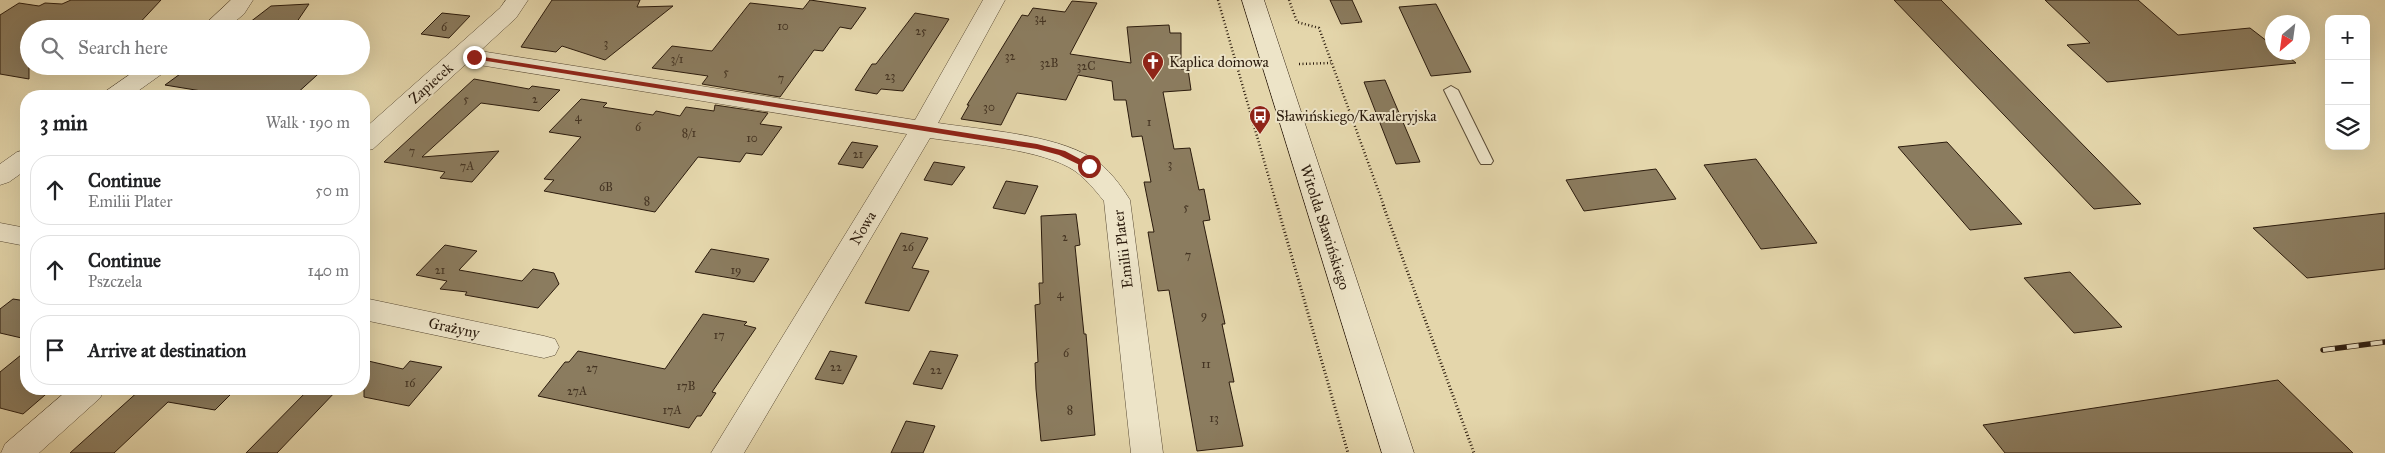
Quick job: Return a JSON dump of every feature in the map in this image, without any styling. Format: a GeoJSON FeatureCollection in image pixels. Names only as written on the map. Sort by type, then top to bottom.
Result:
{"type":"FeatureCollection","features":[{"type":"Feature","properties":{"kind":"street"},"geometry":{"type":"LineString","coordinates":[[222,20],[236,9],[242,0]]}},
{"type":"Feature","properties":{"kind":"street","name":"Zapiecek"},"geometry":{"type":"LineString","coordinates":[[370,138],[508,13],[517,0]]}},
{"type":"Feature","properties":{"kind":"street","name":"Nowa"},"geometry":{"type":"LineString","coordinates":[[727,453],[923,128],[994,0]]}},
{"type":"Feature","properties":{"kind":"street","name":"Witolda Sławińskiego"},"geometry":{"type":"LineString","coordinates":[[1253,0],[1398,453]]}},
{"type":"Feature","properties":{"kind":"street","name":"Emilii Plater"},"geometry":{"type":"LineString","coordinates":[[462,55],[1037,146],[1062,153],[1089,166],[1117,200],[1148,453]]}},
{"type":"Feature","properties":{"kind":"street"},"geometry":{"type":"LineString","coordinates":[[124,90],[145,75]]}},
{"type":"Feature","properties":{"kind":"street"},"geometry":{"type":"LineString","coordinates":[[0,176],[20,162]]}},
{"type":"Feature","properties":{"kind":"street"},"geometry":{"type":"LineString","coordinates":[[0,232],[20,236]]}},
{"type":"Feature","properties":{"kind":"street","name":"Grażyny"},"geometry":{"type":"LineString","coordinates":[[370,310],[544,348]]}},
{"type":"Feature","properties":{"kind":"street"},"geometry":{"type":"LineString","coordinates":[[17,453],[82,395]]}},
{"type":"Feature","properties":{"kind":"lane"},"geometry":{"type":"LineString","coordinates":[[1451,90],[1486,161]]}},
{"type":"Feature","properties":{"kind":"path"},"geometry":{"type":"LineString","coordinates":[[1218,0],[1348,453]]}},
{"type":"Feature","properties":{"kind":"path"},"geometry":{"type":"LineString","coordinates":[[1289,0],[1297,22],[1319,28],[1474,453]]}},
{"type":"Feature","properties":{"kind":"path"},"geometry":{"type":"LineString","coordinates":[[1299,64],[1331,63]]}},
{"type":"Feature","properties":{"kind":"path"},"geometry":{"type":"LineString","coordinates":[[1238,67],[1244,67]]}},
{"type":"Feature","properties":{"kind":"building"},"geometry":{"type":"Polygon","coordinates":[[[71,0],[161,0],[142,20],[20,20],[20,75],[29,75],[29,79],[0,74],[0,15],[19,3],[39,6],[45,3],[62,4],[71,0]]]}},
{"type":"Feature","properties":{"kind":"building"},"geometry":{"type":"Polygon","coordinates":[[[552,0],[640,0],[637,7],[673,6],[605,60],[562,46],[556,52],[521,47],[552,0]]]}},
{"type":"Feature","properties":{"kind":"building"},"geometry":{"type":"Polygon","coordinates":[[[810,0],[866,8],[851,29],[840,27],[823,51],[814,50],[780,97],[702,84],[708,76],[652,68],[672,46],[712,51],[750,3],[803,9],[810,0]]]}},
{"type":"Feature","properties":{"kind":"building"},"geometry":{"type":"Polygon","coordinates":[[[1330,0],[1352,0],[1362,22],[1341,24],[1330,0]]]}},
{"type":"Feature","properties":{"kind":"building"},"geometry":{"type":"Polygon","coordinates":[[[1894,0],[1941,0],[2141,204],[2094,209],[1894,0]]]}},
{"type":"Feature","properties":{"kind":"building"},"geometry":{"type":"Polygon","coordinates":[[[2045,0],[2138,0],[2178,35],[2250,28],[2265,40],[2265,60],[2292,60],[2296,63],[2107,82],[2067,45],[2090,43],[2045,0]]]}},
{"type":"Feature","properties":{"kind":"building"},"geometry":{"type":"Polygon","coordinates":[[[1072,1],[1097,3],[1070,54],[1131,63],[1127,27],[1169,25],[1170,33],[1181,33],[1181,69],[1188,69],[1191,90],[1163,92],[1174,149],[1190,148],[1199,190],[1204,189],[1210,220],[1203,221],[1225,324],[1222,324],[1234,382],[1229,382],[1243,446],[1197,451],[1169,290],[1158,291],[1148,232],[1154,232],[1144,182],[1151,182],[1142,136],[1132,137],[1126,100],[1114,100],[1112,81],[1078,75],[1066,100],[1017,93],[1001,125],[961,119],[969,105],[967,105],[1022,15],[1028,16],[1033,8],[1065,12],[1072,1]]]}},
{"type":"Feature","properties":{"kind":"building"},"geometry":{"type":"Polygon","coordinates":[[[309,4],[298,20],[253,20],[271,6],[309,4]]]}},
{"type":"Feature","properties":{"kind":"building"},"geometry":{"type":"Polygon","coordinates":[[[1436,4],[1471,72],[1431,76],[1399,7],[1436,4]]]}},
{"type":"Feature","properties":{"kind":"building"},"geometry":{"type":"Polygon","coordinates":[[[442,13],[470,16],[449,38],[421,34],[442,13]]]}},
{"type":"Feature","properties":{"kind":"building"},"geometry":{"type":"Polygon","coordinates":[[[915,13],[949,19],[903,91],[881,89],[877,94],[855,90],[872,64],[876,64],[915,13]]]}},
{"type":"Feature","properties":{"kind":"building"},"geometry":{"type":"Polygon","coordinates":[[[179,75],[317,75],[301,90],[195,90],[165,85],[179,75]]]}},
{"type":"Feature","properties":{"kind":"building"},"geometry":{"type":"Polygon","coordinates":[[[474,79],[529,89],[532,86],[560,90],[539,111],[481,103],[422,157],[499,151],[472,182],[440,178],[445,172],[384,162],[474,79]]]}},
{"type":"Feature","properties":{"kind":"building"},"geometry":{"type":"Polygon","coordinates":[[[1385,80],[1420,162],[1396,164],[1364,82],[1385,80]]]}},
{"type":"Feature","properties":{"kind":"building"},"geometry":{"type":"Polygon","coordinates":[[[581,99],[607,103],[603,107],[653,115],[656,111],[680,116],[686,107],[714,111],[715,105],[768,113],[760,124],[782,127],[762,155],[746,153],[740,162],[698,157],[655,212],[544,191],[554,180],[544,179],[581,137],[549,132],[581,99]]]}},
{"type":"Feature","properties":{"kind":"building"},"geometry":{"type":"Polygon","coordinates":[[[852,142],[878,146],[863,168],[838,164],[852,142]]]}},
{"type":"Feature","properties":{"kind":"building"},"geometry":{"type":"Polygon","coordinates":[[[1947,142],[2022,224],[1970,230],[1898,147],[1947,142]]]}},
{"type":"Feature","properties":{"kind":"building"},"geometry":{"type":"Polygon","coordinates":[[[1756,159],[1817,243],[1761,249],[1704,165],[1756,159]]]}},
{"type":"Feature","properties":{"kind":"building"},"geometry":{"type":"Polygon","coordinates":[[[934,162],[965,167],[952,185],[924,180],[934,162]]]}},
{"type":"Feature","properties":{"kind":"building"},"geometry":{"type":"Polygon","coordinates":[[[1656,169],[1676,199],[1584,211],[1566,180],[1656,169]]]}},
{"type":"Feature","properties":{"kind":"building"},"geometry":{"type":"Polygon","coordinates":[[[1006,181],[1038,186],[1025,214],[993,208],[1006,181]]]}},
{"type":"Feature","properties":{"kind":"building"},"geometry":{"type":"Polygon","coordinates":[[[2385,213],[2385,269],[2307,278],[2253,228],[2385,213]]]}},
{"type":"Feature","properties":{"kind":"building"},"geometry":{"type":"Polygon","coordinates":[[[1076,214],[1080,245],[1075,246],[1084,334],[1086,334],[1095,435],[1041,441],[1036,389],[1035,363],[1038,362],[1035,305],[1040,304],[1039,283],[1043,283],[1041,216],[1076,214]]]}},
{"type":"Feature","properties":{"kind":"building"},"geometry":{"type":"Polygon","coordinates":[[[901,233],[928,238],[912,268],[929,271],[909,311],[865,303],[901,233]]]}},
{"type":"Feature","properties":{"kind":"building"},"geometry":{"type":"Polygon","coordinates":[[[445,245],[477,251],[459,270],[522,281],[533,269],[554,273],[559,284],[538,308],[465,295],[467,292],[440,289],[447,281],[416,275],[445,245]]]}},
{"type":"Feature","properties":{"kind":"building"},"geometry":{"type":"Polygon","coordinates":[[[711,249],[769,259],[754,282],[695,272],[711,249]]]}},
{"type":"Feature","properties":{"kind":"building"},"geometry":{"type":"Polygon","coordinates":[[[2070,272],[2122,327],[2074,333],[2024,278],[2070,272]]]}},
{"type":"Feature","properties":{"kind":"building"},"geometry":{"type":"Polygon","coordinates":[[[13,299],[20,300],[20,338],[0,333],[0,309],[13,299]]]}},
{"type":"Feature","properties":{"kind":"building"},"geometry":{"type":"Polygon","coordinates":[[[703,314],[747,322],[744,325],[756,328],[712,392],[716,393],[701,416],[697,416],[689,428],[538,396],[565,362],[569,362],[578,351],[665,369],[703,314]]]}},
{"type":"Feature","properties":{"kind":"building"},"geometry":{"type":"Polygon","coordinates":[[[830,351],[857,356],[843,384],[815,379],[830,351]]]}},
{"type":"Feature","properties":{"kind":"building"},"geometry":{"type":"Polygon","coordinates":[[[930,351],[958,355],[942,389],[913,384],[930,351]]]}},
{"type":"Feature","properties":{"kind":"building"},"geometry":{"type":"Polygon","coordinates":[[[20,356],[20,395],[45,395],[23,414],[0,408],[0,372],[20,356]]]}},
{"type":"Feature","properties":{"kind":"building"},"geometry":{"type":"Polygon","coordinates":[[[370,361],[403,369],[410,361],[442,367],[409,406],[364,397],[364,395],[370,395],[370,361]]]}},
{"type":"Feature","properties":{"kind":"building"},"geometry":{"type":"Polygon","coordinates":[[[2278,380],[2353,453],[2005,453],[1983,425],[2278,380]]]}},
{"type":"Feature","properties":{"kind":"building"},"geometry":{"type":"Polygon","coordinates":[[[134,395],[230,395],[215,410],[168,402],[114,453],[70,453],[134,395]]]}},
{"type":"Feature","properties":{"kind":"building"},"geometry":{"type":"Polygon","coordinates":[[[303,395],[332,395],[277,453],[246,453],[303,395]]]}},
{"type":"Feature","properties":{"kind":"building"},"geometry":{"type":"Polygon","coordinates":[[[906,421],[935,426],[923,453],[891,453],[906,421]]]}},
{"type":"Feature","properties":{"kind":"railway"},"geometry":{"type":"LineString","coordinates":[[2323,350],[2385,342]]}},
{"type":"Feature","properties":{"kind":"place","name":"Kaplica domowa"},"geometry":{"type":"Point","coordinates":[1153,81]}},
{"type":"Feature","properties":{"kind":"place","name":"Sławińskiego/Kawaleryjska"},"geometry":{"type":"Point","coordinates":[1260,135]}},
{"type":"Feature","properties":{"kind":"route"},"geometry":{"type":"LineString","coordinates":[[474,57],[1037,146],[1062,153],[1089,166]]}}]}
